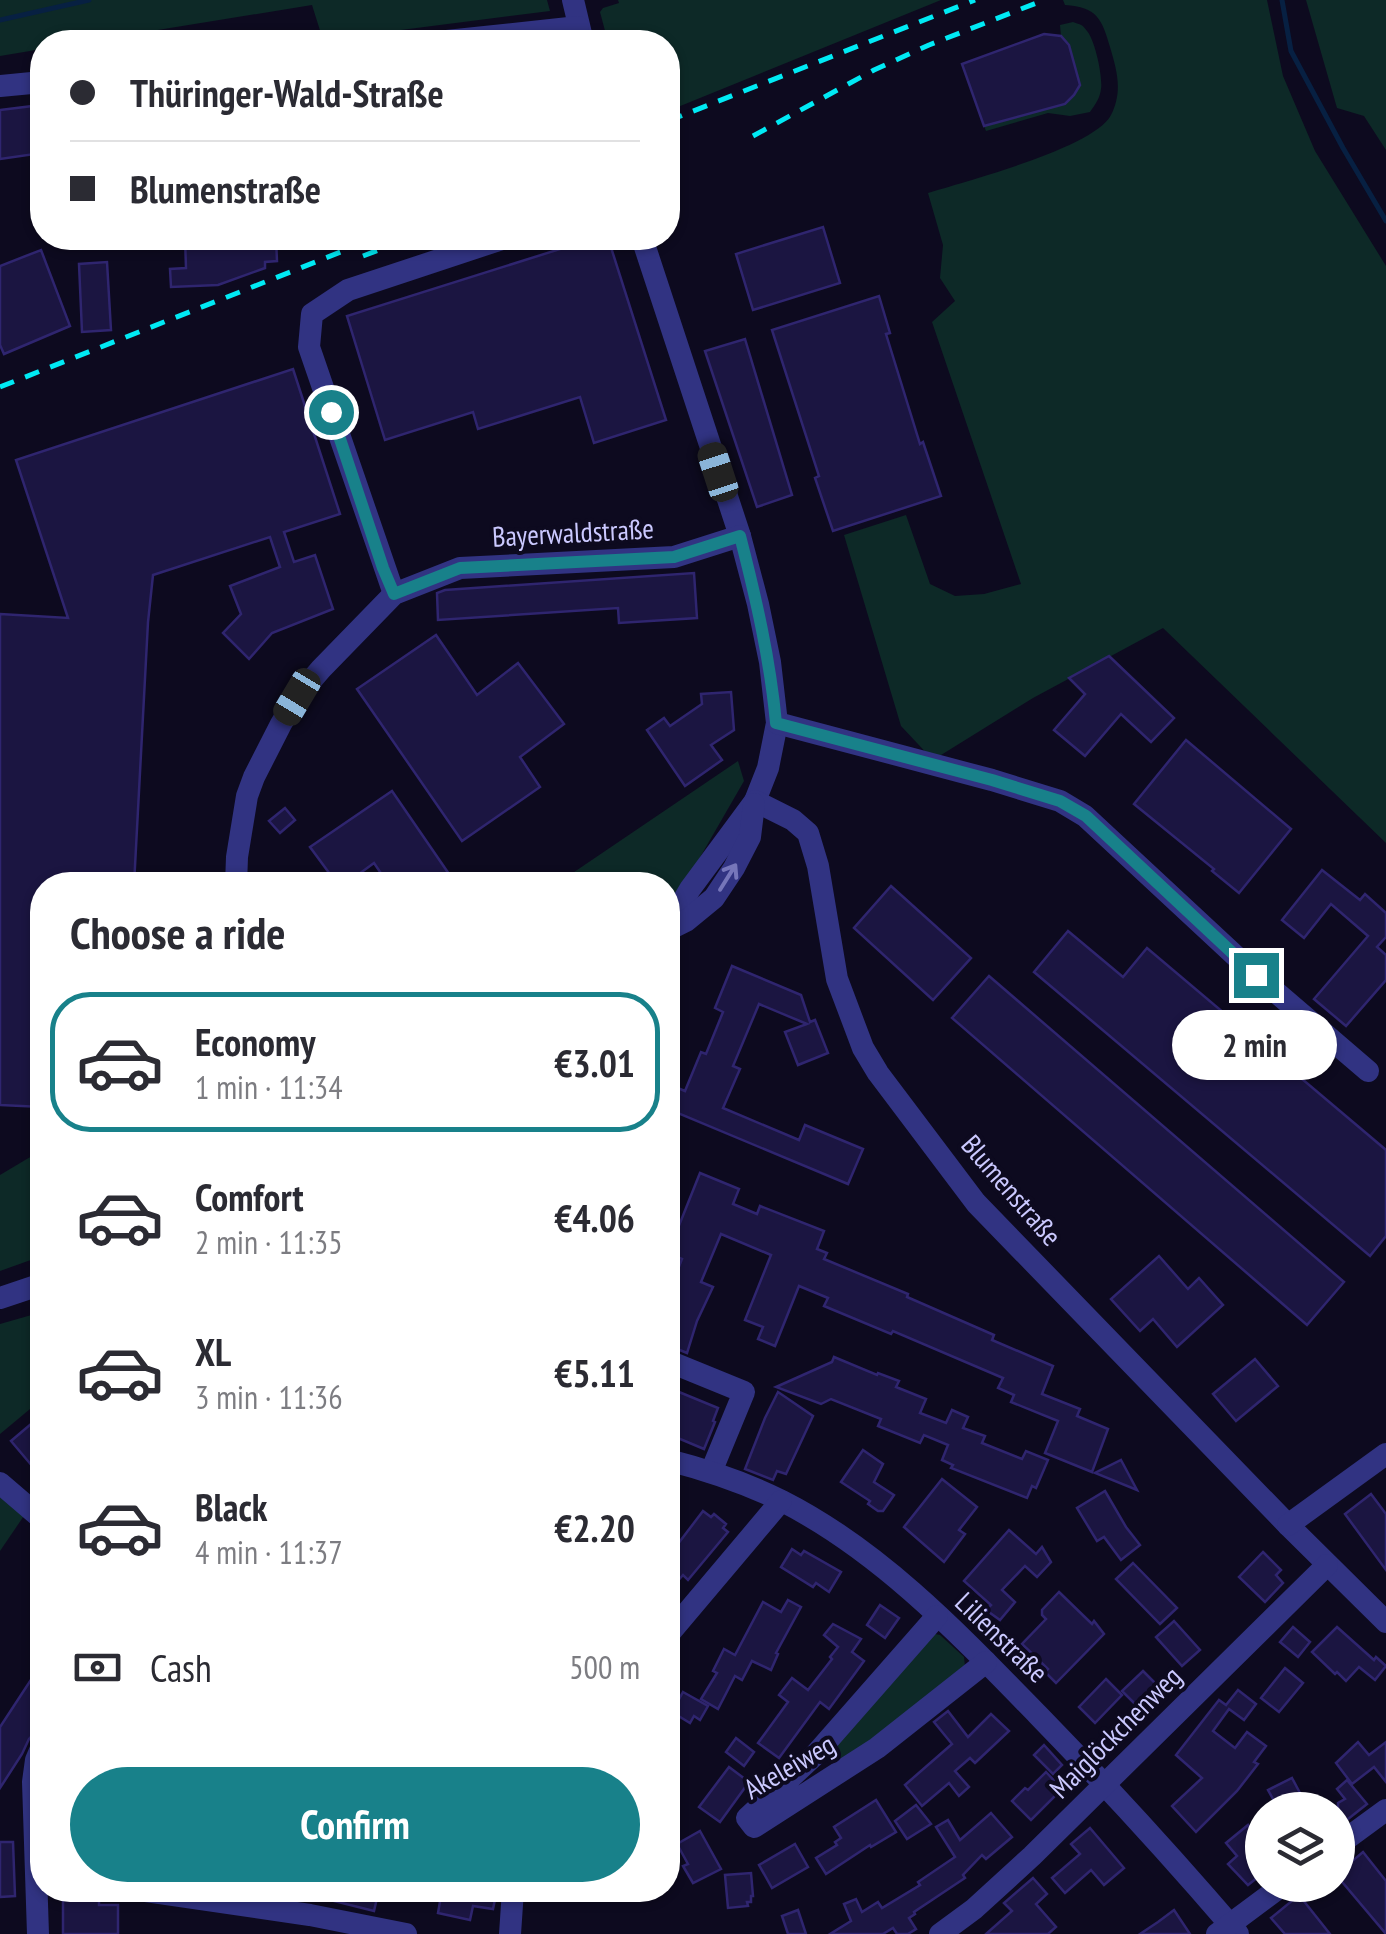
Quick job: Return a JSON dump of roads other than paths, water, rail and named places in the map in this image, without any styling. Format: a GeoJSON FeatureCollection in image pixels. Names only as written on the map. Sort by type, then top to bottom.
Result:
{"type":"FeatureCollection","features":[{"type":"Feature","properties":{"kind":"street"},"geometry":{"type":"LineString","coordinates":[[574,0],[579,30]]}},
{"type":"Feature","properties":{"kind":"street"},"geometry":{"type":"LineString","coordinates":[[0,86],[30,83]]}},
{"type":"Feature","properties":{"kind":"street"},"geometry":{"type":"LineString","coordinates":[[394,594],[309,347],[312,314],[348,290],[468,250]]}},
{"type":"Feature","properties":{"kind":"street"},"geometry":{"type":"LineString","coordinates":[[646,250],[740,536],[770,662],[776,723],[768,768],[755,801],[680,907]]}},
{"type":"Feature","properties":{"kind":"street","name":"Bayerwaldstraße"},"geometry":{"type":"LineString","coordinates":[[237,872],[248,796],[281,724],[320,670],[394,594],[460,568],[674,557],[740,536]]}},
{"type":"Feature","properties":{"kind":"street"},"geometry":{"type":"LineString","coordinates":[[776,723],[992,780],[1060,801],[1086,816],[1256,975],[1368,1071]]}},
{"type":"Feature","properties":{"kind":"street","name":"Blumenstraße"},"geometry":{"type":"LineString","coordinates":[[755,801],[793,820],[808,834],[818,866],[836,980],[863,1048],[976,1203],[1386,1622]]}},
{"type":"Feature","properties":{"kind":"street"},"geometry":{"type":"LineString","coordinates":[[0,1298],[30,1288]]}},
{"type":"Feature","properties":{"kind":"street"},"geometry":{"type":"LineString","coordinates":[[680,1366],[744,1392],[711,1472]]}},
{"type":"Feature","properties":{"kind":"street"},"geometry":{"type":"LineString","coordinates":[[1288,1525],[1386,1454]]}},
{"type":"Feature","properties":{"kind":"street","name":"Lilienstraße"},"geometry":{"type":"LineString","coordinates":[[680,1463],[782,1501],[904,1584],[1104,1783],[1228,1931]]}},
{"type":"Feature","properties":{"kind":"street"},"geometry":{"type":"LineString","coordinates":[[0,1484],[30,1508]]}},
{"type":"Feature","properties":{"kind":"street"},"geometry":{"type":"LineString","coordinates":[[680,1620],[782,1501]]}},
{"type":"Feature","properties":{"kind":"street","name":"Maiglöckchenweg"},"geometry":{"type":"LineString","coordinates":[[940,1934],[1032,1856],[1328,1566]]}},
{"type":"Feature","properties":{"kind":"street","name":"Akeleiweg"},"geometry":{"type":"LineString","coordinates":[[938,1616],[815,1755],[748,1818],[754,1827],[877,1748],[986,1662]]}},
{"type":"Feature","properties":{"kind":"street"},"geometry":{"type":"LineString","coordinates":[[1355,1833],[1386,1810]]}},
{"type":"Feature","properties":{"kind":"street"},"geometry":{"type":"LineString","coordinates":[[38,1934],[39,1902]]}},
{"type":"Feature","properties":{"kind":"street"},"geometry":{"type":"LineString","coordinates":[[199,1902],[310,1924],[406,1934]]}},
{"type":"Feature","properties":{"kind":"street"},"geometry":{"type":"LineString","coordinates":[[510,1934],[512,1902]]}},
{"type":"Feature","properties":{"kind":"street"},"geometry":{"type":"LineString","coordinates":[[1228,1931],[1263,1902]]}},
{"type":"Feature","properties":{"kind":"waterway"},"geometry":{"type":"LineString","coordinates":[[0,20],[89,0]]}},
{"type":"Feature","properties":{"kind":"waterway"},"geometry":{"type":"LineString","coordinates":[[1282,0],[1291,51],[1386,221]]}},
{"type":"Feature","properties":{"kind":"railway"},"geometry":{"type":"LineString","coordinates":[[680,116],[975,0]]}},
{"type":"Feature","properties":{"kind":"railway"},"geometry":{"type":"LineString","coordinates":[[753,136],[874,70],[1044,0]]}},
{"type":"Feature","properties":{"kind":"railway"},"geometry":{"type":"LineString","coordinates":[[0,387],[346,250]]}},
{"type":"Feature","properties":{"kind":"railway"},"geometry":{"type":"LineString","coordinates":[[363,256],[379,250]]}}]}
